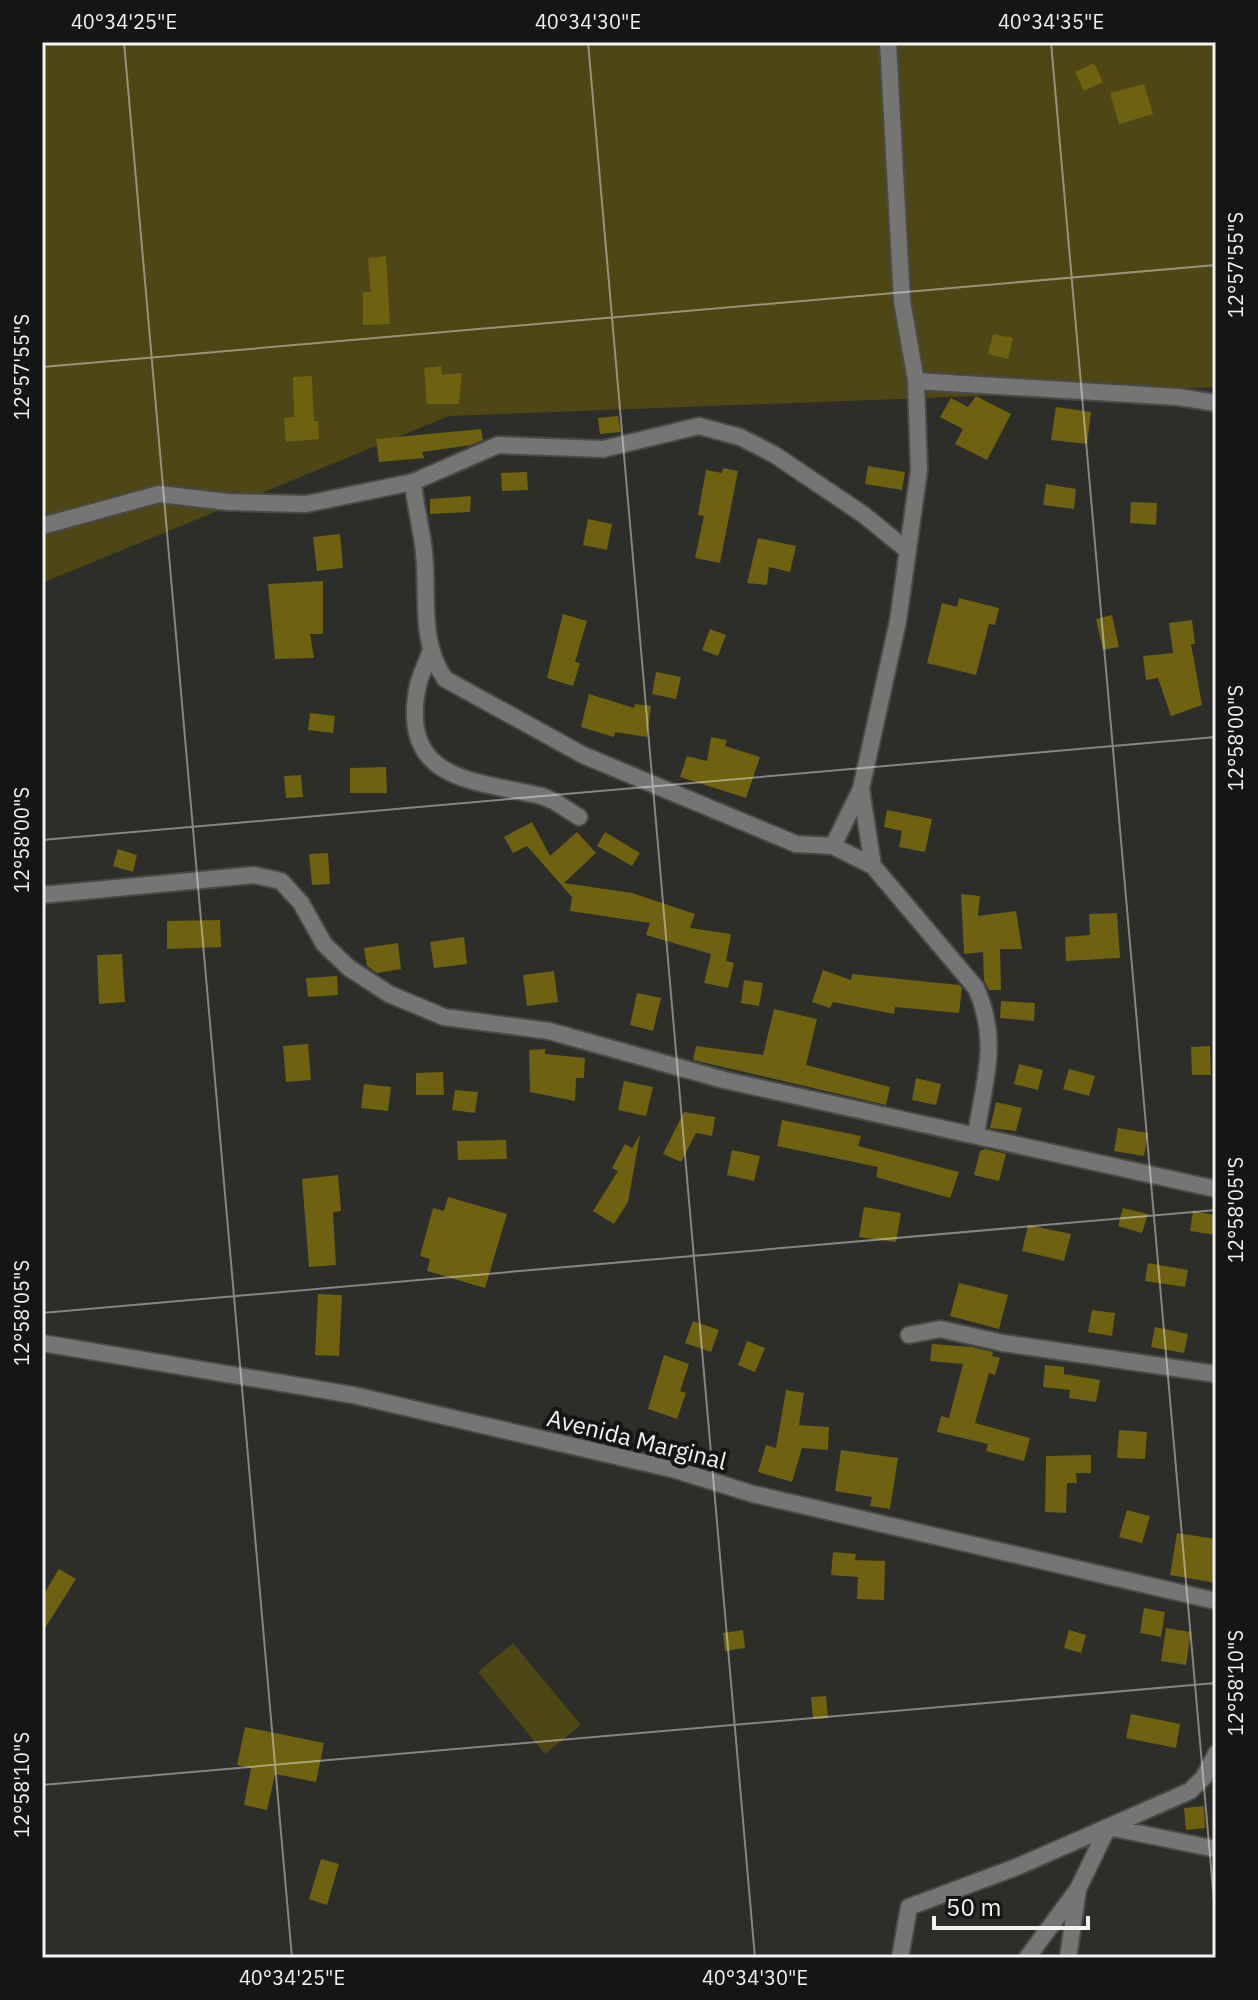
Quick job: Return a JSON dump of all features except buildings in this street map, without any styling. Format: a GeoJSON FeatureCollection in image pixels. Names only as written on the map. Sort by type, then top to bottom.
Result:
{"type":"FeatureCollection","features":[{"type":"Feature","properties":{"kind":"street"},"geometry":{"type":"LineString","coordinates":[[833,846],[861,789],[898,621],[919,470],[916,381],[902,301],[888,42]]}},
{"type":"Feature","properties":{"kind":"street"},"geometry":{"type":"LineString","coordinates":[[916,381],[1178,397],[1216,403]]}},
{"type":"Feature","properties":{"kind":"street"},"geometry":{"type":"LineString","coordinates":[[42,526],[159,494],[228,502],[306,504],[413,482],[498,445],[603,449],[699,426],[740,437],[775,455],[864,515],[908,551]]}},
{"type":"Feature","properties":{"kind":"street"},"geometry":{"type":"LineString","coordinates":[[413,482],[423,545],[427,627],[435,665],[445,679],[583,755],[796,844],[833,846],[873,866],[976,988],[986,1010],[991,1037],[976,1135]]}},
{"type":"Feature","properties":{"kind":"street"},"geometry":{"type":"LineString","coordinates":[[431,649],[418,684],[418,732],[426,756],[449,775],[544,796],[579,817]]}},
{"type":"Feature","properties":{"kind":"street"},"geometry":{"type":"LineString","coordinates":[[861,789],[873,866]]}},
{"type":"Feature","properties":{"kind":"street"},"geometry":{"type":"LineString","coordinates":[[42,895],[254,875],[281,881],[301,903],[324,944],[349,968],[389,994],[444,1017],[549,1031],[724,1080],[1216,1189]]}},
{"type":"Feature","properties":{"kind":"street"},"geometry":{"type":"LineString","coordinates":[[909,1335],[940,1329],[1003,1343],[1216,1374]]}},
{"type":"Feature","properties":{"kind":"street","name":"Avenida Marginal"},"geometry":{"type":"LineString","coordinates":[[42,1339],[353,1395],[676,1470],[753,1494],[1216,1601]]}},
{"type":"Feature","properties":{"kind":"street"},"geometry":{"type":"LineString","coordinates":[[900,1958],[909,1907],[1190,1791],[1204,1777],[1216,1754]]}},
{"type":"Feature","properties":{"kind":"street"},"geometry":{"type":"LineString","coordinates":[[1108,1827],[1216,1849]]}},
{"type":"Feature","properties":{"kind":"street"},"geometry":{"type":"LineString","coordinates":[[1027,1958],[1078,1889],[1108,1827]]}},
{"type":"Feature","properties":{"kind":"street"},"geometry":{"type":"LineString","coordinates":[[1068,1958],[1078,1889]]}},
{"type":"Feature","properties":{"kind":"shaded area"},"geometry":{"type":"Polygon","coordinates":[[[42,42],[1216,42],[1216,387],[449,416],[42,583],[42,42]]]}},
{"type":"Feature","properties":{"kind":"shaded area"},"geometry":{"type":"Polygon","coordinates":[[[513,1643],[581,1725],[545,1754],[478,1672],[513,1643]]]}}]}
